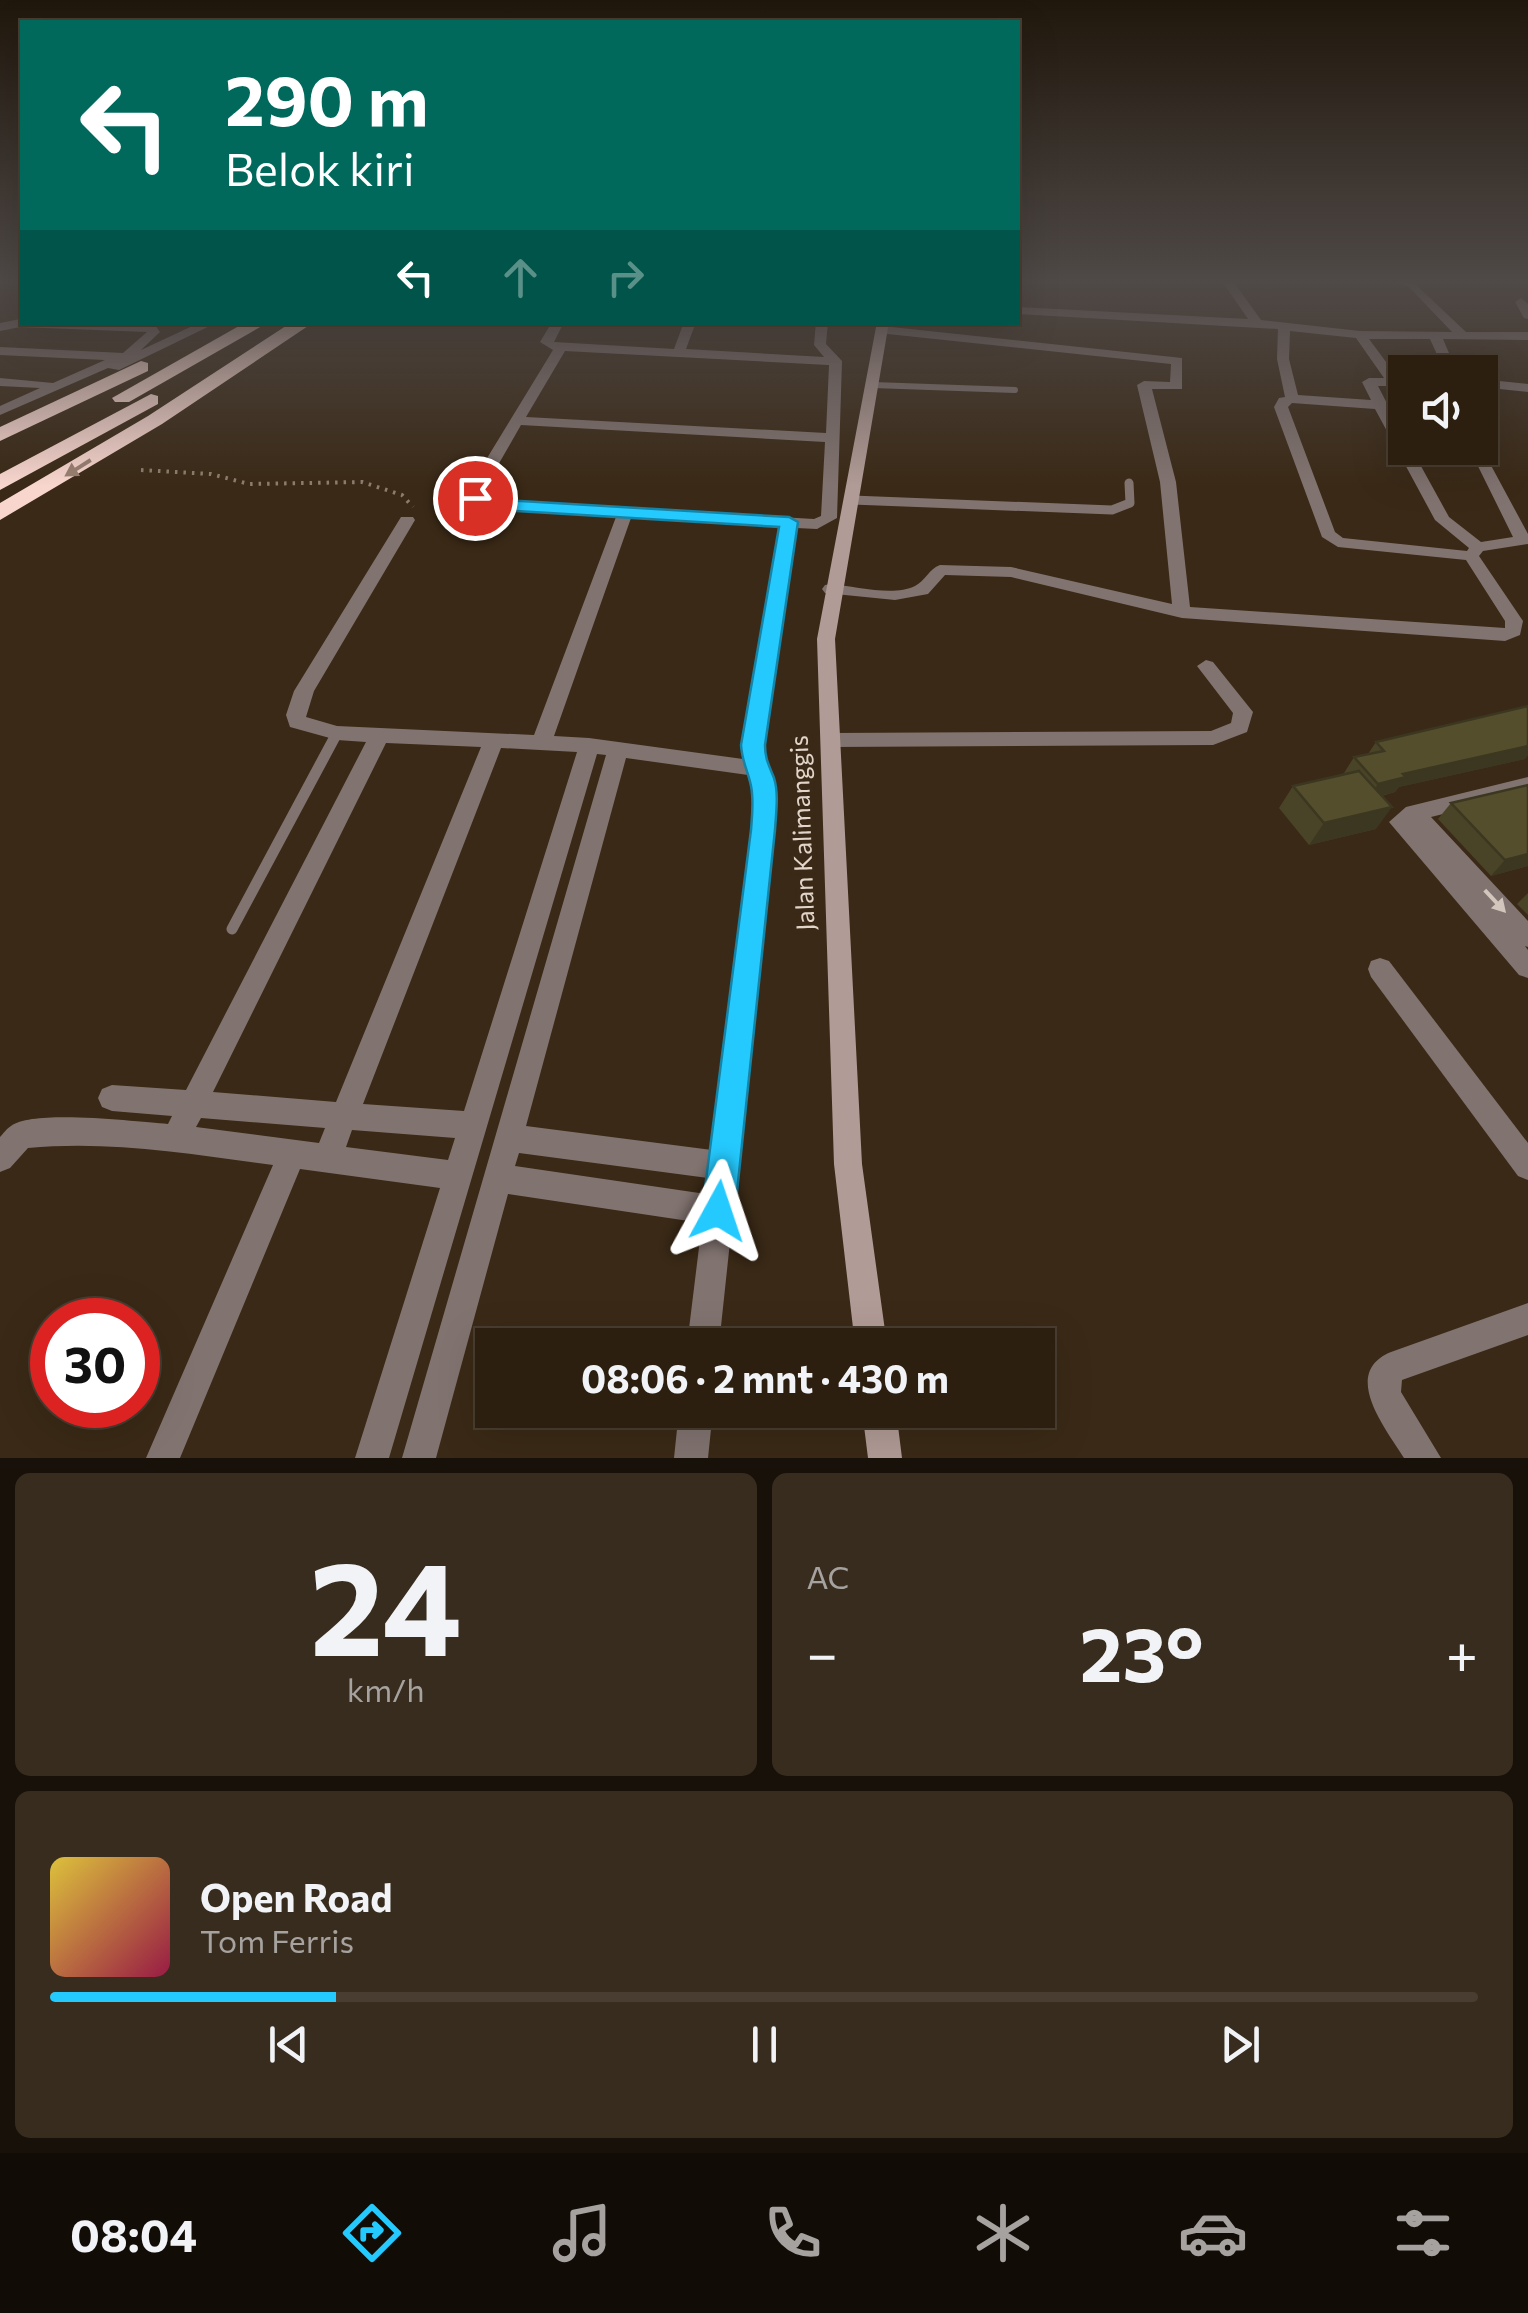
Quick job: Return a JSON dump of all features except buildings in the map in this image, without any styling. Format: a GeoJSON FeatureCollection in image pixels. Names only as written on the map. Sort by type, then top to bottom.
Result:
{"type":"FeatureCollection","features":[{"type":"Feature","properties":{"kind":"highway"},"geometry":{"type":"LineString","coordinates":[[0,435],[178,349]]}},
{"type":"Feature","properties":{"kind":"highway"},"geometry":{"type":"LineString","coordinates":[[0,462],[210,349]]}},
{"type":"Feature","properties":{"kind":"highway"},"geometry":{"type":"LineString","coordinates":[[0,483],[240,349]]}},
{"type":"Feature","properties":{"kind":"highway"},"geometry":{"type":"LineString","coordinates":[[0,513],[264,349]]}},
{"type":"Feature","properties":{"kind":"main road","name":"Jalan Kalimanggis"},"geometry":{"type":"LineString","coordinates":[[869,1328],[848,1164],[826,639],[832,589],[879,349]]}},
{"type":"Feature","properties":{"kind":"main road"},"geometry":{"type":"LineString","coordinates":[[881,1428],[885,1458]]}},
{"type":"Feature","properties":{"kind":"street"},"geometry":{"type":"LineString","coordinates":[[0,414],[132,349]]}},
{"type":"Feature","properties":{"kind":"street"},"geometry":{"type":"LineString","coordinates":[[0,414],[150,349]]}},
{"type":"Feature","properties":{"kind":"street"},"geometry":{"type":"LineString","coordinates":[[559,349],[475,498],[484,504],[817,524],[829,518],[833,438],[836,360],[824,349]]}},
{"type":"Feature","properties":{"kind":"street"},"geometry":{"type":"LineString","coordinates":[[591,349],[836,360]]}},
{"type":"Feature","properties":{"kind":"street"},"geometry":{"type":"LineString","coordinates":[[1082,349],[1176,360],[1177,386],[1144,385],[1168,482],[1182,612]]}},
{"type":"Feature","properties":{"kind":"street"},"geometry":{"type":"LineString","coordinates":[[1284,349],[1292,398]]}},
{"type":"Feature","properties":{"kind":"street"},"geometry":{"type":"LineString","coordinates":[[832,589],[895,595],[922,590],[940,570],[961,568],[1011,572],[1182,612],[1505,635],[1514,631],[1514,621],[1474,551],[1443,520],[1380,405],[1369,382],[1394,382],[1371,349]]}},
{"type":"Feature","properties":{"kind":"street"},"geometry":{"type":"LineString","coordinates":[[0,351],[122,357]]}},
{"type":"Feature","properties":{"kind":"street"},"geometry":{"type":"LineString","coordinates":[[0,382],[54,385]]}},
{"type":"Feature","properties":{"kind":"street"},"geometry":{"type":"LineString","coordinates":[[1498,386],[1528,388]]}},
{"type":"Feature","properties":{"kind":"street"},"geometry":{"type":"LineString","coordinates":[[1380,405],[1292,398],[1280,407],[1328,534],[1338,542],[1474,551],[1525,539],[1485,465]]}},
{"type":"Feature","properties":{"kind":"street"},"geometry":{"type":"LineString","coordinates":[[518,421],[833,438]]}},
{"type":"Feature","properties":{"kind":"street"},"geometry":{"type":"LineString","coordinates":[[542,742],[624,513]]}},
{"type":"Feature","properties":{"kind":"street"},"geometry":{"type":"LineString","coordinates":[[407,520],[304,690],[296,720],[304,726],[337,732],[618,748],[754,768],[762,777],[763,830],[706,1328]]}},
{"type":"Feature","properties":{"kind":"street"},"geometry":{"type":"LineString","coordinates":[[754,768],[754,740],[789,522]]}},
{"type":"Feature","properties":{"kind":"street"},"geometry":{"type":"LineString","coordinates":[[831,740],[1212,738],[1240,727],[1244,712],[1206,666]]}},
{"type":"Feature","properties":{"kind":"street"},"geometry":{"type":"LineString","coordinates":[[176,1138],[381,733]]}},
{"type":"Feature","properties":{"kind":"street"},"geometry":{"type":"LineString","coordinates":[[327,1159],[495,738]]}},
{"type":"Feature","properties":{"kind":"street"},"geometry":{"type":"LineString","coordinates":[[372,1458],[589,745]]}},
{"type":"Feature","properties":{"kind":"street"},"geometry":{"type":"LineString","coordinates":[[419,1458],[618,748]]}},
{"type":"Feature","properties":{"kind":"street"},"geometry":{"type":"LineString","coordinates":[[1528,785],[1400,818],[1400,824],[1528,967]]}},
{"type":"Feature","properties":{"kind":"street"},"geometry":{"type":"LineString","coordinates":[[1414,812],[1528,937]]}},
{"type":"Feature","properties":{"kind":"street"},"geometry":{"type":"LineString","coordinates":[[1380,969],[1528,1166]]}},
{"type":"Feature","properties":{"kind":"street"},"geometry":{"type":"LineString","coordinates":[[503,1031],[537,1034]]}},
{"type":"Feature","properties":{"kind":"street"},"geometry":{"type":"LineString","coordinates":[[112,1098],[474,1126]]}},
{"type":"Feature","properties":{"kind":"street"},"geometry":{"type":"LineString","coordinates":[[0,1158],[14,1140],[34,1132],[176,1138],[458,1176]]}},
{"type":"Feature","properties":{"kind":"street"},"geometry":{"type":"LineString","coordinates":[[508,1138],[722,1166]]}},
{"type":"Feature","properties":{"kind":"street"},"geometry":{"type":"LineString","coordinates":[[164,1458],[292,1154]]}},
{"type":"Feature","properties":{"kind":"street"},"geometry":{"type":"LineString","coordinates":[[497,1178],[718,1211]]}},
{"type":"Feature","properties":{"kind":"street"},"geometry":{"type":"LineString","coordinates":[[1424,1458],[1384,1397],[1383,1378],[1391,1368],[1528,1319]]}},
{"type":"Feature","properties":{"kind":"street"},"geometry":{"type":"LineString","coordinates":[[691,1458],[694,1428]]}},
{"type":"Feature","properties":{"kind":"lane"},"geometry":{"type":"LineString","coordinates":[[872,385],[1015,390]]}},
{"type":"Feature","properties":{"kind":"lane"},"geometry":{"type":"LineString","coordinates":[[852,500],[1112,510],[1130,503],[1130,483]]}},
{"type":"Feature","properties":{"kind":"lane"},"geometry":{"type":"LineString","coordinates":[[232,929],[337,732]]}},
{"type":"Feature","properties":{"kind":"path"},"geometry":{"type":"LineString","coordinates":[[141,470],[207,474],[247,484],[314,479],[370,486],[410,500],[413,508],[407,520]]}},
{"type":"Feature","properties":{"kind":"route"},"geometry":{"type":"LineString","coordinates":[[475,498],[484,504],[789,522],[753,745],[754,768],[762,777],[765,797],[763,830],[718,1211]]}}]}
